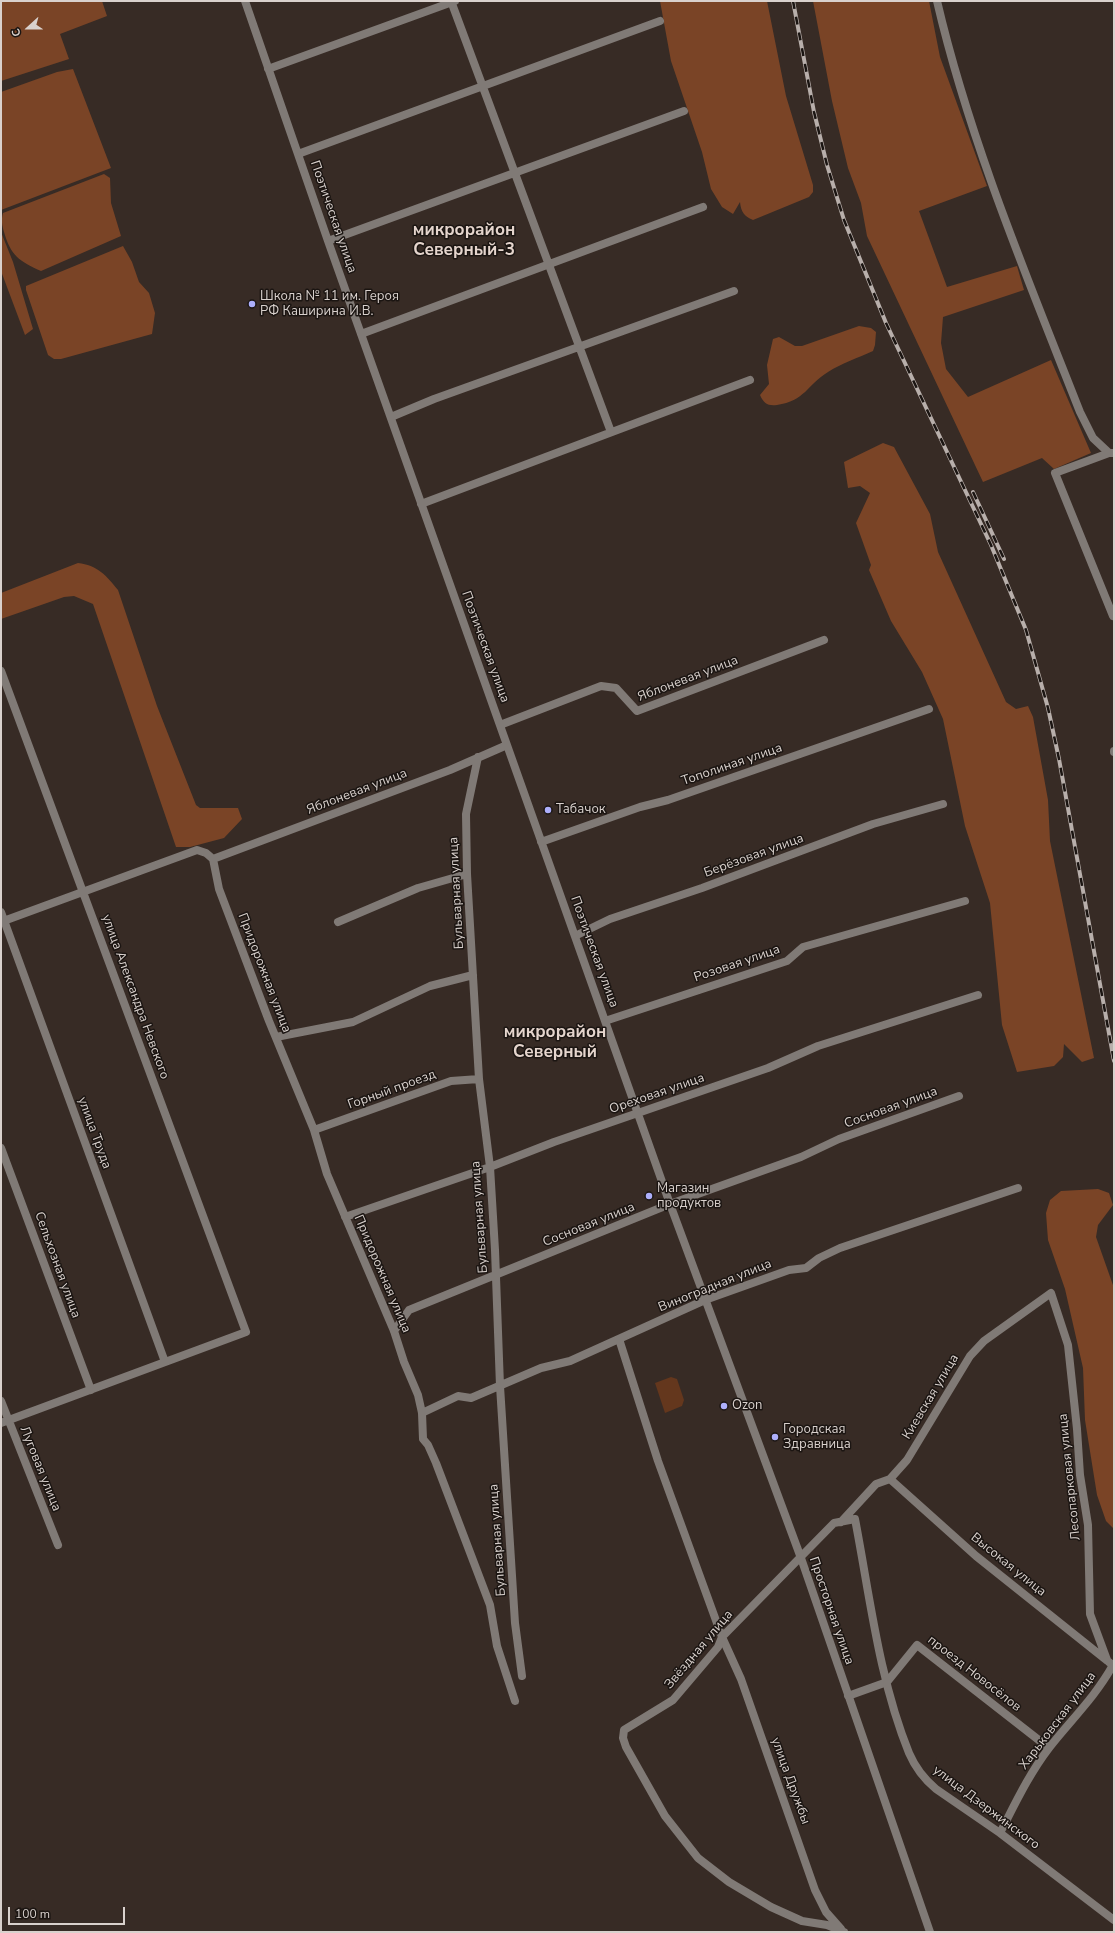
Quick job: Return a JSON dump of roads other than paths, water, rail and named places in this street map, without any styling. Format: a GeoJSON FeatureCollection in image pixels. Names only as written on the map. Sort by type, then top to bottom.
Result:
{"type":"FeatureCollection","features":[{"type":"Feature","properties":{"kind":"street","name":"Поэтическая улица"},"geometry":{"type":"LineString","coordinates":[[245,1],[390,417],[705,1300]]}},
{"type":"Feature","properties":{"kind":"street"},"geometry":{"type":"LineString","coordinates":[[937,1],[951,60],[1011,238],[1080,412],[1093,438],[1111,453]]}},
{"type":"Feature","properties":{"kind":"street"},"geometry":{"type":"LineString","coordinates":[[268,69],[453,2],[611,432]]}},
{"type":"Feature","properties":{"kind":"street"},"geometry":{"type":"LineString","coordinates":[[298,154],[660,21]]}},
{"type":"Feature","properties":{"kind":"street"},"geometry":{"type":"LineString","coordinates":[[328,241],[684,111]]}},
{"type":"Feature","properties":{"kind":"street"},"geometry":{"type":"LineString","coordinates":[[361,334],[549,263],[704,208]]}},
{"type":"Feature","properties":{"kind":"street"},"geometry":{"type":"LineString","coordinates":[[390,417],[734,291]]}},
{"type":"Feature","properties":{"kind":"street"},"geometry":{"type":"LineString","coordinates":[[421,504],[750,380]]}},
{"type":"Feature","properties":{"kind":"street"},"geometry":{"type":"LineString","coordinates":[[1111,453],[1055,473],[1114,616]]}},
{"type":"Feature","properties":{"kind":"street","name":"Яблоневая улица"},"geometry":{"type":"LineString","coordinates":[[500,725],[601,686],[616,688],[637,711],[824,640]]}},
{"type":"Feature","properties":{"kind":"street","name":"улица Александра Невского"},"geometry":{"type":"LineString","coordinates":[[1,671],[246,1332],[165,1362]]}},
{"type":"Feature","properties":{"kind":"street","name":"Тополиная улица"},"geometry":{"type":"LineString","coordinates":[[541,842],[640,807],[676,797],[929,709]]}},
{"type":"Feature","properties":{"kind":"street","name":"Яблоневая улица"},"geometry":{"type":"LineString","coordinates":[[213,859],[450,770],[507,745]]}},
{"type":"Feature","properties":{"kind":"street","name":"Бульварная улица"},"geometry":{"type":"LineString","coordinates":[[478,757],[466,814],[467,874],[479,1079],[490,1167],[500,1386],[515,1624],[522,1676]]}},
{"type":"Feature","properties":{"kind":"street","name":"Берёзовая улица"},"geometry":{"type":"LineString","coordinates":[[575,936],[610,920],[702,888],[873,824],[943,804]]}},
{"type":"Feature","properties":{"kind":"street"},"geometry":{"type":"LineString","coordinates":[[2,921],[197,850],[206,852],[213,859]]}},
{"type":"Feature","properties":{"kind":"street","name":"Придорожная улица"},"geometry":{"type":"LineString","coordinates":[[213,859],[219,889],[276,1037],[314,1130],[326,1174],[394,1331],[422,1413],[423,1439],[428,1445],[436,1463],[490,1606],[497,1646],[515,1701]]}},
{"type":"Feature","properties":{"kind":"street"},"geometry":{"type":"LineString","coordinates":[[338,922],[418,888],[467,874]]}},
{"type":"Feature","properties":{"kind":"street","name":"Розовая улица"},"geometry":{"type":"LineString","coordinates":[[605,1022],[787,961],[803,947],[965,901]]}},
{"type":"Feature","properties":{"kind":"street","name":"улица Труда"},"geometry":{"type":"LineString","coordinates":[[1,912],[2,921],[165,1362]]}},
{"type":"Feature","properties":{"kind":"street"},"geometry":{"type":"LineString","coordinates":[[276,1037],[353,1022],[430,986],[473,975]]}},
{"type":"Feature","properties":{"kind":"street","name":"Ореховая улица"},"geometry":{"type":"LineString","coordinates":[[345,1217],[490,1167],[554,1142],[768,1068],[818,1046],[978,995]]}},
{"type":"Feature","properties":{"kind":"street","name":"Горный проезд"},"geometry":{"type":"LineString","coordinates":[[314,1130],[451,1081],[479,1079]]}},
{"type":"Feature","properties":{"kind":"street","name":"Сосновая улица"},"geometry":{"type":"LineString","coordinates":[[394,1331],[409,1310],[496,1276],[670,1204],[801,1157],[839,1139],[960,1096]]}},
{"type":"Feature","properties":{"kind":"street","name":"Сельхозная улица"},"geometry":{"type":"LineString","coordinates":[[1,1148],[91,1390]]}},
{"type":"Feature","properties":{"kind":"street","name":"Виноградная улица"},"geometry":{"type":"LineString","coordinates":[[422,1413],[458,1396],[471,1398],[542,1368],[570,1361],[705,1300],[789,1270],[806,1268],[819,1258],[840,1248],[1018,1188]]}},
{"type":"Feature","properties":{"kind":"street","name":"Киевская улица"},"geometry":{"type":"LineString","coordinates":[[841,1522],[876,1484],[890,1479],[907,1460],[970,1356],[984,1341],[1051,1293]]}},
{"type":"Feature","properties":{"kind":"street","name":"Лесопарковая улица"},"geometry":{"type":"LineString","coordinates":[[1051,1293],[1068,1345],[1077,1429],[1080,1475],[1088,1525],[1090,1614],[1111,1664]]}},
{"type":"Feature","properties":{"kind":"street","name":"Просторная улица"},"geometry":{"type":"LineString","coordinates":[[705,1300],[801,1558],[930,1932]]}},
{"type":"Feature","properties":{"kind":"street","name":"улица Дружбы"},"geometry":{"type":"LineString","coordinates":[[619,1339],[658,1461],[722,1637],[741,1679],[814,1890],[826,1912],[842,1931]]}},
{"type":"Feature","properties":{"kind":"street"},"geometry":{"type":"LineString","coordinates":[[4,1422],[165,1362]]}},
{"type":"Feature","properties":{"kind":"street","name":"Луговая улица"},"geometry":{"type":"LineString","coordinates":[[1,1401],[4,1422],[58,1545]]}},
{"type":"Feature","properties":{"kind":"street","name":"Высокая улица"},"geometry":{"type":"LineString","coordinates":[[890,1479],[976,1556],[1111,1664]]}},
{"type":"Feature","properties":{"kind":"street","name":"улица Дзержинского"},"geometry":{"type":"LineString","coordinates":[[841,1522],[855,1519],[886,1682],[909,1753],[926,1781],[1000,1833],[1114,1920]]}},
{"type":"Feature","properties":{"kind":"street","name":"Звёздная улица"},"geometry":{"type":"LineString","coordinates":[[841,1522],[834,1523],[722,1637],[718,1647],[673,1700],[624,1730],[623,1738],[626,1748],[665,1816],[698,1858],[729,1882],[771,1907],[802,1921],[827,1925],[842,1931]]}},
{"type":"Feature","properties":{"kind":"street","name":"проезд Новосёлов"},"geometry":{"type":"LineString","coordinates":[[848,1696],[886,1682],[917,1645],[1049,1748]]}},
{"type":"Feature","properties":{"kind":"street","name":"Харьковская улица"},"geometry":{"type":"LineString","coordinates":[[1000,1833],[1021,1791],[1049,1748],[1097,1692],[1111,1664]]}},
{"type":"Feature","properties":{"kind":"railway"},"geometry":{"type":"LineString","coordinates":[[793,1],[814,112],[827,165],[844,220],[886,323],[991,545],[1026,630],[1048,708],[1059,759],[1114,1061]]}},
{"type":"Feature","properties":{"kind":"railway"},"geometry":{"type":"LineString","coordinates":[[973,492],[1004,559]]}},
{"type":"Feature","properties":{"kind":"place","name":"Школа № 11 им. Героя РФ Каширина И.В."},"geometry":{"type":"Point","coordinates":[252,304]}},
{"type":"Feature","properties":{"kind":"place","name":"Табачок"},"geometry":{"type":"Point","coordinates":[548,810]}},
{"type":"Feature","properties":{"kind":"place","name":"Магазин продуктов"},"geometry":{"type":"Point","coordinates":[649,1196]}},
{"type":"Feature","properties":{"kind":"place","name":"Ozon"},"geometry":{"type":"Point","coordinates":[724,1406]}},
{"type":"Feature","properties":{"kind":"place","name":"Городская Здравница"},"geometry":{"type":"Point","coordinates":[775,1437]}},
{"type":"Feature","properties":{"kind":"district","name":"микрорайон Северный-3"},"geometry":{"type":"Point","coordinates":[464,241]}},
{"type":"Feature","properties":{"kind":"district","name":"микрорайон Северный"},"geometry":{"type":"Point","coordinates":[555,1043]}}]}
